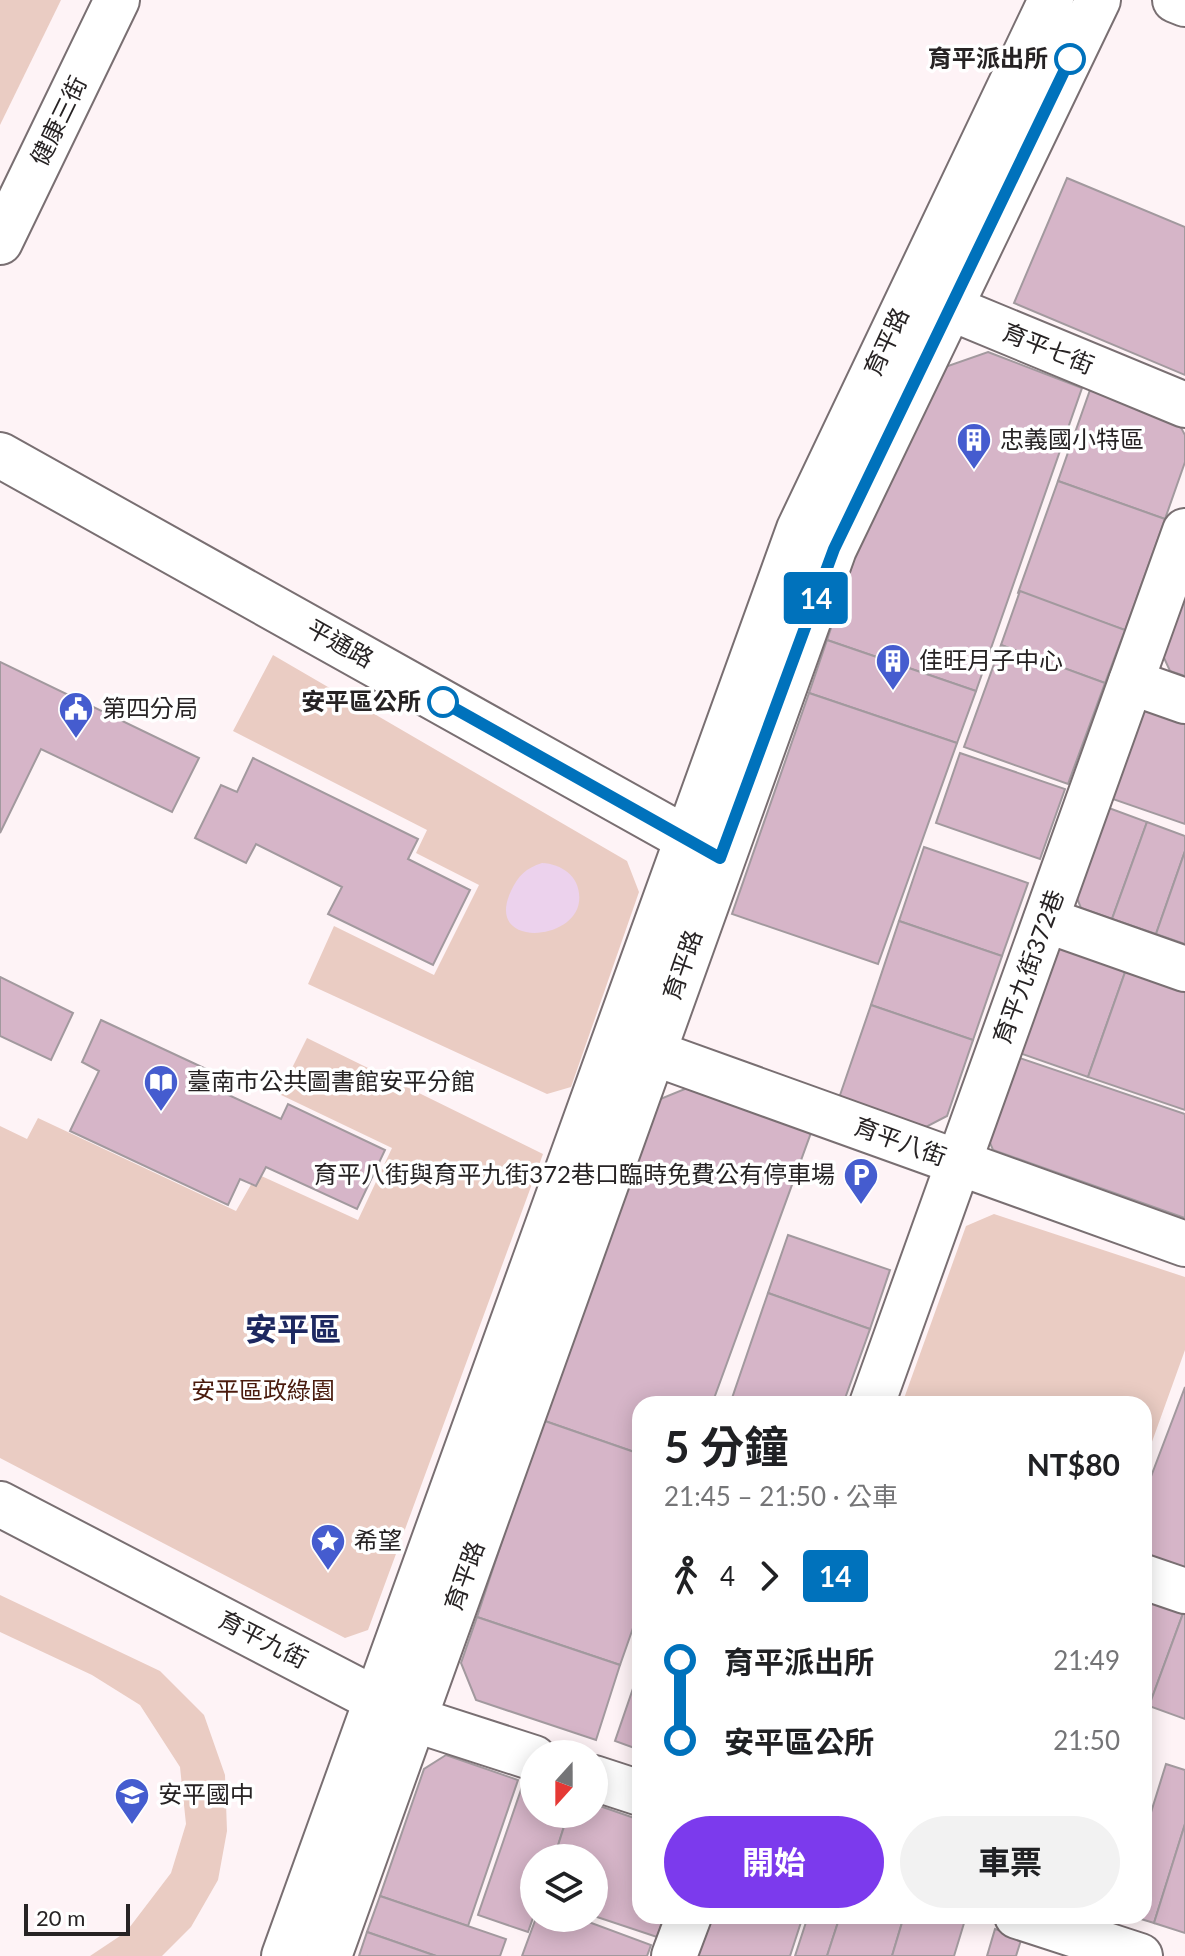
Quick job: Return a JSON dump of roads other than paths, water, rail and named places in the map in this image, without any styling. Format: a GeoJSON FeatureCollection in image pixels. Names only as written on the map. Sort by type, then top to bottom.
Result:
{"type":"FeatureCollection","features":[{"type":"Feature","properties":{"kind":"street","name":"健康三街"},"geometry":{"type":"LineString","coordinates":[[0,242],[117,0]]}},
{"type":"Feature","properties":{"kind":"street","name":"育平路"},"geometry":{"type":"LineString","coordinates":[[930,300],[1051,0]]}},
{"type":"Feature","properties":{"kind":"street","name":"育平路"},"geometry":{"type":"LineString","coordinates":[[329,1956],[396,1709],[703,848],[799,529],[1098,0]]}},
{"type":"Feature","properties":{"kind":"street"},"geometry":{"type":"LineString","coordinates":[[1175,0],[1185,4]]}},
{"type":"Feature","properties":{"kind":"street","name":"育平七街"},"geometry":{"type":"LineString","coordinates":[[930,300],[1185,405]]}},
{"type":"Feature","properties":{"kind":"street","name":"平通路"},"geometry":{"type":"LineString","coordinates":[[0,455],[703,848]]}},
{"type":"Feature","properties":{"kind":"street","name":"育平九街372巷"},"geometry":{"type":"LineString","coordinates":[[875,1396],[1185,531]]}},
{"type":"Feature","properties":{"kind":"street"},"geometry":{"type":"LineString","coordinates":[[1131,682],[1185,701]]}},
{"type":"Feature","properties":{"kind":"street"},"geometry":{"type":"LineString","coordinates":[[1046,920],[1185,969]]}},
{"type":"Feature","properties":{"kind":"street","name":"育平八街"},"geometry":{"type":"LineString","coordinates":[[634,1046],[1185,1244]]}},
{"type":"Feature","properties":{"kind":"street","name":"育平九街"},"geometry":{"type":"LineString","coordinates":[[0,1504],[396,1709],[520,1753]]}},
{"type":"Feature","properties":{"kind":"street"},"geometry":{"type":"LineString","coordinates":[[1152,1580],[1185,1591]]}},
{"type":"Feature","properties":{"kind":"street","name":"育平路"},"geometry":{"type":"LineString","coordinates":[[284,1956],[396,1709]]}},
{"type":"Feature","properties":{"kind":"street"},"geometry":{"type":"LineString","coordinates":[[608,1783],[632,1790]]}},
{"type":"Feature","properties":{"kind":"street"},"geometry":{"type":"LineString","coordinates":[[674,1956],[686,1924]]}},
{"type":"Feature","properties":{"kind":"street"},"geometry":{"type":"LineString","coordinates":[[1042,1924],[1140,1956]]}},
{"type":"Feature","properties":{"kind":"place","name":"育平派出所"},"geometry":{"type":"Point","coordinates":[1070,59]}},
{"type":"Feature","properties":{"kind":"place","name":"忠義國小特區"},"geometry":{"type":"Point","coordinates":[974,471]}},
{"type":"Feature","properties":{"kind":"place","name":"佳旺月子中心"},"geometry":{"type":"Point","coordinates":[893,692]}},
{"type":"Feature","properties":{"kind":"place","name":"安平區公所"},"geometry":{"type":"Point","coordinates":[443,702]}},
{"type":"Feature","properties":{"kind":"place","name":"第四分局"},"geometry":{"type":"Point","coordinates":[76,740]}},
{"type":"Feature","properties":{"kind":"place","name":"臺南市公共圖書館安平分館"},"geometry":{"type":"Point","coordinates":[161,1113]}},
{"type":"Feature","properties":{"kind":"place","name":"育平八街與育平九街372巷口臨時免費公有停車場"},"geometry":{"type":"Point","coordinates":[861,1206]}},
{"type":"Feature","properties":{"kind":"place","name":"希望"},"geometry":{"type":"Point","coordinates":[328,1572]}},
{"type":"Feature","properties":{"kind":"place","name":"安平國中"},"geometry":{"type":"Point","coordinates":[132,1826]}},
{"type":"Feature","properties":{"kind":"district","name":"安平區"},"geometry":{"type":"Point","coordinates":[293,1330]}},
{"type":"Feature","properties":{"kind":"park label","name":"安平區政綠園"},"geometry":{"type":"Point","coordinates":[263,1391]}}]}
